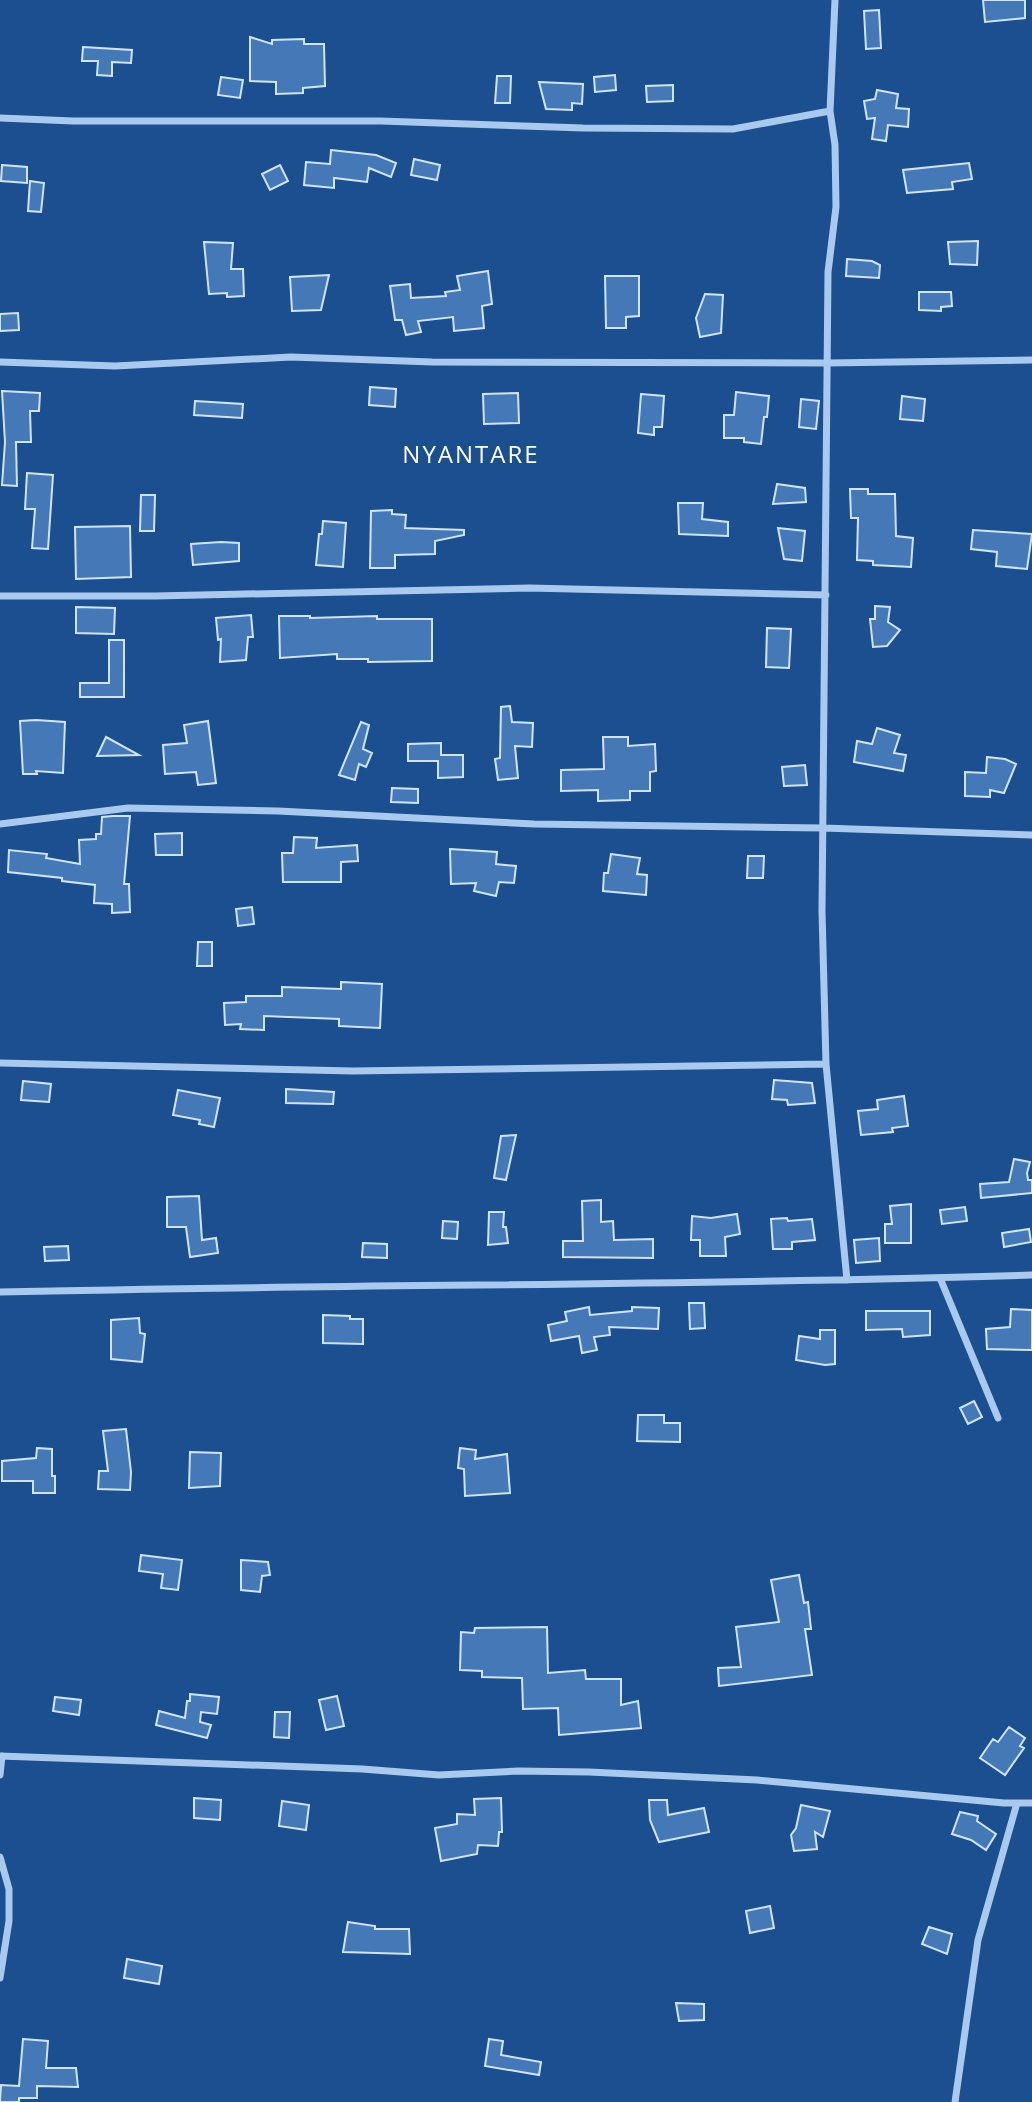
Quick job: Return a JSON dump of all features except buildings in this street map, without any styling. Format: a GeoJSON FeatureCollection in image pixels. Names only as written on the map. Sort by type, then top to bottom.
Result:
{"type":"FeatureCollection","features":[{"type":"Feature","properties":{"kind":"street"},"geometry":{"type":"LineString","coordinates":[[835,0],[830,111],[835,145],[836,207],[828,272],[822,911],[826,1064],[847,1280]]}},
{"type":"Feature","properties":{"kind":"street"},"geometry":{"type":"LineString","coordinates":[[0,118],[73,121],[381,121],[583,128],[733,129],[830,111]]}},
{"type":"Feature","properties":{"kind":"street"},"geometry":{"type":"LineString","coordinates":[[0,362],[115,366],[291,357],[432,362],[827,363],[1032,360]]}},
{"type":"Feature","properties":{"kind":"street"},"geometry":{"type":"LineString","coordinates":[[0,596],[155,596],[529,588],[826,595]]}},
{"type":"Feature","properties":{"kind":"street"},"geometry":{"type":"LineString","coordinates":[[0,824],[128,808],[278,811],[534,824],[823,828],[1032,835]]}},
{"type":"Feature","properties":{"kind":"street"},"geometry":{"type":"LineString","coordinates":[[0,1063],[353,1070],[826,1064]]}},
{"type":"Feature","properties":{"kind":"street"},"geometry":{"type":"LineString","coordinates":[[0,1292],[1032,1275]]}},
{"type":"Feature","properties":{"kind":"street"},"geometry":{"type":"LineString","coordinates":[[940,1278],[998,1418]]}},
{"type":"Feature","properties":{"kind":"street"},"geometry":{"type":"LineString","coordinates":[[0,1775],[1,1756],[362,1769],[439,1775],[519,1771],[617,1773],[757,1780],[1032,1803]]}},
{"type":"Feature","properties":{"kind":"street"},"geometry":{"type":"LineString","coordinates":[[955,2102],[978,1940],[1017,1803]]}},
{"type":"Feature","properties":{"kind":"street"},"geometry":{"type":"LineString","coordinates":[[0,1857],[9,1889],[9,1921],[0,1978]]}},
{"type":"Feature","properties":{"kind":"district","name":"NYANTARE"},"geometry":{"type":"Point","coordinates":[471,453]}}]}
